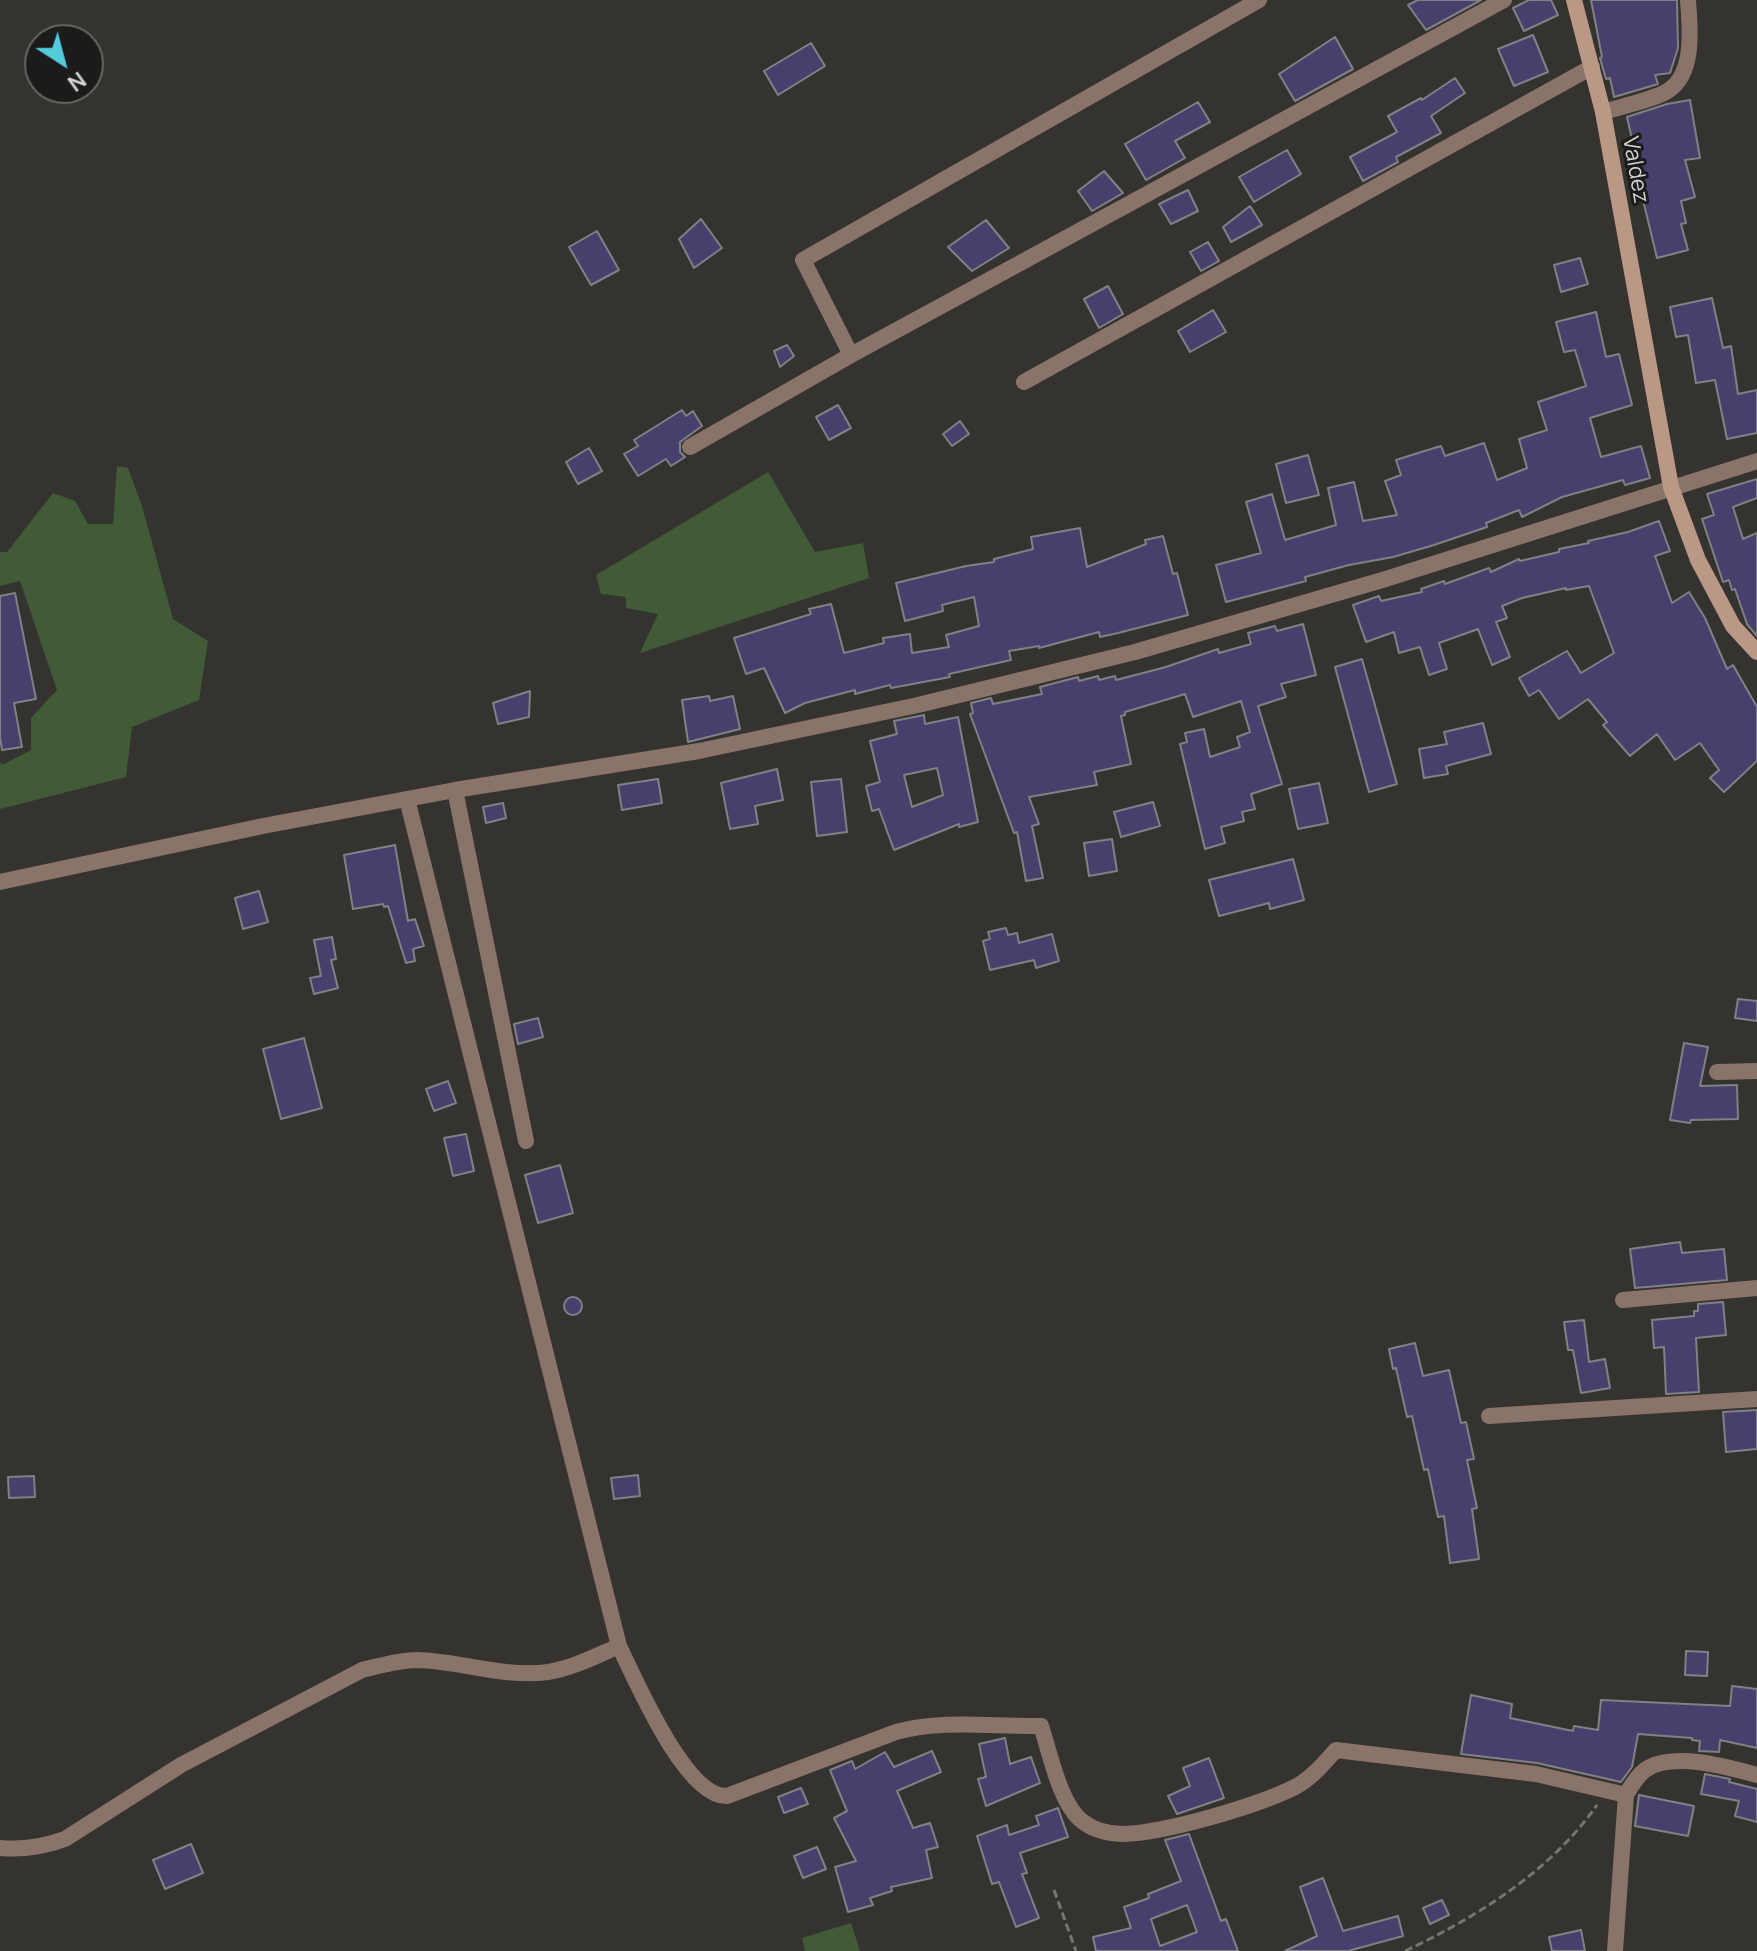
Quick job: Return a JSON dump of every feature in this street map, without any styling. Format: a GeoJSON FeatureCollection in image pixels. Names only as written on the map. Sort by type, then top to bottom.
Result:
{"type":"FeatureCollection","features":[{"type":"Feature","properties":{"kind":"street"},"geometry":{"type":"LineString","coordinates":[[851,355],[803,260],[1259,0]]}},
{"type":"Feature","properties":{"kind":"street"},"geometry":{"type":"LineString","coordinates":[[690,447],[851,355],[1504,0]]}},
{"type":"Feature","properties":{"kind":"street","name":"Valdez"},"geometry":{"type":"LineString","coordinates":[[1574,0],[1603,112],[1671,487],[1698,560],[1733,626],[1757,652]]}},
{"type":"Feature","properties":{"kind":"street"},"geometry":{"type":"LineString","coordinates":[[1603,112],[1668,91],[1683,75],[1688,48],[1688,0]]}},
{"type":"Feature","properties":{"kind":"street"},"geometry":{"type":"LineString","coordinates":[[1024,382],[1592,67]]}},
{"type":"Feature","properties":{"kind":"street"},"geometry":{"type":"LineString","coordinates":[[0,882],[263,826],[455,790],[699,751],[918,705],[1135,652],[1379,581],[1757,461]]}},
{"type":"Feature","properties":{"kind":"street"},"geometry":{"type":"LineString","coordinates":[[455,790],[526,1141]]}},
{"type":"Feature","properties":{"kind":"street"},"geometry":{"type":"LineString","coordinates":[[407,799],[619,1646],[661,1729],[692,1776],[706,1790],[717,1796],[727,1796],[896,1732],[921,1725],[951,1724],[1041,1726],[1074,1814],[1099,1831],[1121,1834],[1152,1831],[1253,1804],[1298,1786],[1336,1750],[1536,1774],[1626,1795]]}},
{"type":"Feature","properties":{"kind":"street"},"geometry":{"type":"LineString","coordinates":[[1717,1072],[1757,1071]]}},
{"type":"Feature","properties":{"kind":"street"},"geometry":{"type":"LineString","coordinates":[[1623,1300],[1757,1288]]}},
{"type":"Feature","properties":{"kind":"street"},"geometry":{"type":"LineString","coordinates":[[1489,1416],[1757,1399]]}},
{"type":"Feature","properties":{"kind":"street"},"geometry":{"type":"LineString","coordinates":[[0,1848],[18,1850],[65,1839],[181,1765],[362,1670],[393,1662],[418,1660],[520,1674],[550,1672],[573,1666],[619,1646]]}},
{"type":"Feature","properties":{"kind":"street"},"geometry":{"type":"LineString","coordinates":[[1615,1951],[1626,1795],[1646,1769],[1663,1761],[1689,1761],[1757,1775]]}},
{"type":"Feature","properties":{"kind":"path"},"geometry":{"type":"LineString","coordinates":[[1405,1951],[1494,1903],[1560,1850],[1602,1799],[1626,1795]]}},
{"type":"Feature","properties":{"kind":"path"},"geometry":{"type":"LineString","coordinates":[[1054,1890],[1076,1951]]}},
{"type":"Feature","properties":{"kind":"green space"},"geometry":{"type":"Polygon","coordinates":[[[117,466],[128,468],[142,506],[173,619],[208,641],[199,700],[132,727],[126,777],[0,809],[0,762],[2,765],[31,750],[31,718],[57,690],[20,581],[0,586],[0,552],[7,552],[53,493],[75,501],[88,524],[113,524],[117,466]]]}},
{"type":"Feature","properties":{"kind":"green space"},"geometry":{"type":"Polygon","coordinates":[[[768,472],[815,552],[863,543],[869,578],[640,653],[658,614],[626,608],[626,597],[601,594],[596,575],[768,472]]]}},
{"type":"Feature","properties":{"kind":"green space"},"geometry":{"type":"Polygon","coordinates":[[[851,1923],[860,1951],[805,1951],[802,1938],[851,1923]]]}},
{"type":"Feature","properties":{"kind":"building"},"geometry":{"type":"Polygon","coordinates":[[[1418,0],[1481,0],[1426,30],[1408,5],[1418,0]]]}},
{"type":"Feature","properties":{"kind":"building"},"geometry":{"type":"Polygon","coordinates":[[[1529,0],[1551,0],[1558,15],[1524,31],[1513,8],[1529,0]]]}},
{"type":"Feature","properties":{"kind":"building"},"geometry":{"type":"Polygon","coordinates":[[[1591,0],[1677,0],[1678,48],[1670,73],[1655,75],[1658,84],[1614,97],[1610,78],[1606,79],[1600,58],[1591,0]]]}},
{"type":"Feature","properties":{"kind":"building"},"geometry":{"type":"Polygon","coordinates":[[[1533,35],[1548,72],[1514,86],[1498,49],[1533,35]]]}},
{"type":"Feature","properties":{"kind":"building"},"geometry":{"type":"Polygon","coordinates":[[[1335,37],[1353,69],[1295,101],[1279,74],[1335,37]]]}},
{"type":"Feature","properties":{"kind":"building"},"geometry":{"type":"Polygon","coordinates":[[[811,43],[825,66],[778,95],[764,71],[811,43]]]}},
{"type":"Feature","properties":{"kind":"building"},"geometry":{"type":"Polygon","coordinates":[[[1455,78],[1465,93],[1431,116],[1441,133],[1396,157],[1398,162],[1363,181],[1350,157],[1397,132],[1388,116],[1422,100],[1455,78]]]}},
{"type":"Feature","properties":{"kind":"building"},"geometry":{"type":"Polygon","coordinates":[[[1690,100],[1700,158],[1685,160],[1695,197],[1681,201],[1686,223],[1681,224],[1688,250],[1657,258],[1627,117],[1690,100]]]}},
{"type":"Feature","properties":{"kind":"building"},"geometry":{"type":"Polygon","coordinates":[[[1198,102],[1210,122],[1175,141],[1185,158],[1146,180],[1125,144],[1198,102]]]}},
{"type":"Feature","properties":{"kind":"building"},"geometry":{"type":"Polygon","coordinates":[[[1287,150],[1301,174],[1254,202],[1239,177],[1287,150]]]}},
{"type":"Feature","properties":{"kind":"building"},"geometry":{"type":"Polygon","coordinates":[[[1104,171],[1123,193],[1092,211],[1078,191],[1104,171]]]}},
{"type":"Feature","properties":{"kind":"building"},"geometry":{"type":"Polygon","coordinates":[[[1188,190],[1198,211],[1171,224],[1159,204],[1188,190]]]}},
{"type":"Feature","properties":{"kind":"building"},"geometry":{"type":"Polygon","coordinates":[[[1250,206],[1262,225],[1231,242],[1223,227],[1250,206]]]}},
{"type":"Feature","properties":{"kind":"building"},"geometry":{"type":"Polygon","coordinates":[[[701,219],[722,248],[694,268],[679,239],[701,219]]]}},
{"type":"Feature","properties":{"kind":"building"},"geometry":{"type":"Polygon","coordinates":[[[986,220],[1009,248],[972,271],[948,247],[986,220]]]}},
{"type":"Feature","properties":{"kind":"building"},"geometry":{"type":"Polygon","coordinates":[[[597,231],[619,270],[591,285],[569,247],[597,231]]]}},
{"type":"Feature","properties":{"kind":"building"},"geometry":{"type":"Polygon","coordinates":[[[1208,242],[1219,261],[1201,271],[1190,252],[1208,242]]]}},
{"type":"Feature","properties":{"kind":"building"},"geometry":{"type":"Polygon","coordinates":[[[1580,258],[1588,284],[1561,292],[1554,265],[1580,258]]]}},
{"type":"Feature","properties":{"kind":"building"},"geometry":{"type":"Polygon","coordinates":[[[1108,286],[1123,314],[1099,328],[1084,299],[1108,286]]]}},
{"type":"Feature","properties":{"kind":"building"},"geometry":{"type":"Polygon","coordinates":[[[1712,298],[1723,348],[1731,346],[1738,394],[1757,390],[1757,433],[1727,439],[1715,380],[1696,383],[1688,335],[1676,337],[1670,307],[1712,298]]]}},
{"type":"Feature","properties":{"kind":"building"},"geometry":{"type":"Polygon","coordinates":[[[1213,310],[1226,332],[1190,352],[1178,331],[1213,310]]]}},
{"type":"Feature","properties":{"kind":"building"},"geometry":{"type":"Polygon","coordinates":[[[1596,312],[1606,357],[1619,354],[1632,405],[1590,418],[1601,457],[1641,446],[1650,478],[1625,485],[1623,480],[1562,497],[1522,517],[1519,510],[1486,523],[1487,527],[1434,545],[1305,577],[1306,581],[1226,602],[1216,565],[1261,553],[1246,502],[1272,494],[1285,540],[1336,525],[1328,488],[1354,482],[1363,521],[1397,515],[1385,481],[1401,475],[1396,460],[1441,446],[1445,456],[1484,443],[1497,480],[1527,468],[1519,439],[1547,430],[1538,402],[1586,386],[1575,350],[1564,352],[1556,322],[1596,312]]]}},
{"type":"Feature","properties":{"kind":"building"},"geometry":{"type":"Polygon","coordinates":[[[787,345],[794,356],[780,367],[774,351],[787,345]]]}},
{"type":"Feature","properties":{"kind":"building"},"geometry":{"type":"Polygon","coordinates":[[[838,405],[851,428],[829,440],[816,417],[838,405]]]}},
{"type":"Feature","properties":{"kind":"building"},"geometry":{"type":"Polygon","coordinates":[[[682,410],[686,416],[693,411],[702,426],[680,442],[680,452],[685,457],[671,466],[666,459],[638,476],[624,454],[638,446],[634,440],[682,410]]]}},
{"type":"Feature","properties":{"kind":"building"},"geometry":{"type":"Polygon","coordinates":[[[960,421],[969,434],[952,446],[943,434],[960,421]]]}},
{"type":"Feature","properties":{"kind":"building"},"geometry":{"type":"Polygon","coordinates":[[[589,448],[602,471],[578,484],[566,462],[589,448]]]}},
{"type":"Feature","properties":{"kind":"building"},"geometry":{"type":"Polygon","coordinates":[[[1308,455],[1319,495],[1286,503],[1276,464],[1308,455]]]}},
{"type":"Feature","properties":{"kind":"building"},"geometry":{"type":"Polygon","coordinates":[[[1757,479],[1757,498],[1733,507],[1743,539],[1757,533],[1757,636],[1747,624],[1735,589],[1732,590],[1729,580],[1723,582],[1702,519],[1714,515],[1707,494],[1757,479]]]}},
{"type":"Feature","properties":{"kind":"building"},"geometry":{"type":"Polygon","coordinates":[[[1659,521],[1670,551],[1655,556],[1672,603],[1689,592],[1705,618],[1727,669],[1733,665],[1757,707],[1757,761],[1724,792],[1710,778],[1719,770],[1700,743],[1675,760],[1657,734],[1630,756],[1603,725],[1607,722],[1588,699],[1559,719],[1539,690],[1529,696],[1519,678],[1567,651],[1581,673],[1614,653],[1589,586],[1522,598],[1502,606],[1507,618],[1496,622],[1510,657],[1492,665],[1478,629],[1439,643],[1447,669],[1429,675],[1420,647],[1399,653],[1394,632],[1366,642],[1353,605],[1379,596],[1381,601],[1422,592],[1421,589],[1444,581],[1445,584],[1489,568],[1491,572],[1519,559],[1559,552],[1559,549],[1659,521]]]}},
{"type":"Feature","properties":{"kind":"building"},"geometry":{"type":"Polygon","coordinates":[[[1080,528],[1087,567],[1146,544],[1145,540],[1163,536],[1188,615],[1100,637],[1099,632],[1039,648],[1009,651],[1011,660],[949,674],[950,677],[891,688],[890,685],[855,694],[855,690],[805,703],[785,713],[764,668],[746,674],[734,638],[811,614],[809,609],[831,604],[844,653],[884,643],[883,638],[910,634],[912,653],[949,647],[946,635],[979,626],[974,597],[942,605],[943,611],[905,621],[896,583],[994,562],[994,559],[1033,549],[1031,537],[1080,528]]]}},
{"type":"Feature","properties":{"kind":"building"},"geometry":{"type":"Polygon","coordinates":[[[15,593],[36,699],[14,703],[22,747],[2,750],[0,596],[15,593]]]}},
{"type":"Feature","properties":{"kind":"building"},"geometry":{"type":"Polygon","coordinates":[[[1303,624],[1316,675],[1281,684],[1286,697],[1258,706],[1282,784],[1251,794],[1255,809],[1242,812],[1244,821],[1221,827],[1225,843],[1205,849],[1180,744],[1187,742],[1185,733],[1204,729],[1210,757],[1240,747],[1237,737],[1250,732],[1241,701],[1193,717],[1185,694],[1125,712],[1121,716],[1131,764],[1094,772],[1097,785],[1029,797],[1039,824],[1032,826],[1043,878],[1026,881],[1017,832],[1014,833],[970,714],[973,713],[971,703],[991,698],[993,704],[1042,694],[1040,687],[1078,677],[1079,681],[1115,676],[1116,680],[1218,649],[1219,653],[1251,644],[1248,633],[1275,626],[1277,631],[1303,624]]]}},
{"type":"Feature","properties":{"kind":"building"},"geometry":{"type":"Polygon","coordinates":[[[1362,659],[1397,784],[1369,792],[1335,667],[1362,659]]]}},
{"type":"Feature","properties":{"kind":"building"},"geometry":{"type":"Polygon","coordinates":[[[530,691],[529,717],[498,724],[493,703],[530,691]]]}},
{"type":"Feature","properties":{"kind":"building"},"geometry":{"type":"Polygon","coordinates":[[[709,696],[710,701],[733,696],[740,729],[688,742],[682,700],[709,696]]]}},
{"type":"Feature","properties":{"kind":"building"},"geometry":{"type":"Polygon","coordinates":[[[924,715],[925,724],[958,717],[978,822],[959,827],[959,824],[894,850],[879,809],[872,811],[866,786],[880,782],[870,741],[897,734],[894,721],[924,715]],[[937,768],[904,775],[912,807],[943,795],[937,768]]]}},
{"type":"Feature","properties":{"kind":"building"},"geometry":{"type":"Polygon","coordinates":[[[1483,723],[1491,754],[1446,766],[1448,774],[1424,778],[1419,749],[1447,744],[1444,732],[1483,723]]]}},
{"type":"Feature","properties":{"kind":"building"},"geometry":{"type":"Polygon","coordinates":[[[777,769],[783,800],[755,806],[758,824],[730,829],[721,783],[777,769]]]}},
{"type":"Feature","properties":{"kind":"building"},"geometry":{"type":"Polygon","coordinates":[[[658,779],[662,803],[622,810],[618,785],[658,779]]]}},
{"type":"Feature","properties":{"kind":"building"},"geometry":{"type":"Polygon","coordinates":[[[841,779],[847,832],[817,836],[811,782],[841,779]]]}},
{"type":"Feature","properties":{"kind":"building"},"geometry":{"type":"Polygon","coordinates":[[[1319,783],[1328,823],[1298,829],[1289,789],[1319,783]]]}},
{"type":"Feature","properties":{"kind":"building"},"geometry":{"type":"Polygon","coordinates":[[[1153,802],[1160,826],[1121,837],[1114,812],[1153,802]]]}},
{"type":"Feature","properties":{"kind":"building"},"geometry":{"type":"Polygon","coordinates":[[[503,803],[506,818],[486,823],[483,807],[503,803]]]}},
{"type":"Feature","properties":{"kind":"building"},"geometry":{"type":"Polygon","coordinates":[[[1112,839],[1117,871],[1089,876],[1084,843],[1112,839]]]}},
{"type":"Feature","properties":{"kind":"building"},"geometry":{"type":"Polygon","coordinates":[[[395,845],[408,921],[415,919],[424,946],[413,949],[415,961],[406,963],[388,906],[384,907],[383,904],[353,909],[344,855],[395,845]]]}},
{"type":"Feature","properties":{"kind":"building"},"geometry":{"type":"Polygon","coordinates":[[[1293,859],[1304,900],[1270,909],[1269,903],[1219,916],[1209,880],[1293,859]]]}},
{"type":"Feature","properties":{"kind":"building"},"geometry":{"type":"Polygon","coordinates":[[[259,891],[268,922],[243,929],[235,898],[259,891]]]}},
{"type":"Feature","properties":{"kind":"building"},"geometry":{"type":"Polygon","coordinates":[[[1006,928],[1008,935],[1017,933],[1019,943],[1052,934],[1059,961],[1036,968],[1034,960],[990,970],[983,941],[990,939],[988,932],[1006,928]]]}},
{"type":"Feature","properties":{"kind":"building"},"geometry":{"type":"Polygon","coordinates":[[[332,937],[336,959],[331,960],[338,988],[314,994],[310,978],[321,976],[314,940],[332,937]]]}},
{"type":"Feature","properties":{"kind":"building"},"geometry":{"type":"Polygon","coordinates":[[[1738,999],[1757,1001],[1757,1021],[1735,1018],[1738,999]]]}},
{"type":"Feature","properties":{"kind":"building"},"geometry":{"type":"Polygon","coordinates":[[[538,1018],[543,1037],[518,1044],[514,1024],[538,1018]]]}},
{"type":"Feature","properties":{"kind":"building"},"geometry":{"type":"Polygon","coordinates":[[[304,1038],[322,1108],[281,1119],[263,1049],[304,1038]]]}},
{"type":"Feature","properties":{"kind":"building"},"geometry":{"type":"Polygon","coordinates":[[[1684,1043],[1708,1047],[1700,1086],[1737,1085],[1738,1119],[1691,1120],[1690,1123],[1670,1120],[1684,1043]]]}},
{"type":"Feature","properties":{"kind":"building"},"geometry":{"type":"Polygon","coordinates":[[[448,1081],[456,1103],[434,1111],[426,1089],[448,1081]]]}},
{"type":"Feature","properties":{"kind":"building"},"geometry":{"type":"Polygon","coordinates":[[[466,1134],[474,1171],[453,1176],[444,1138],[466,1134]]]}},
{"type":"Feature","properties":{"kind":"building"},"geometry":{"type":"Polygon","coordinates":[[[560,1165],[573,1213],[538,1223],[525,1175],[560,1165]]]}},
{"type":"Feature","properties":{"kind":"building"},"geometry":{"type":"Polygon","coordinates":[[[1680,1242],[1682,1253],[1724,1249],[1727,1280],[1635,1288],[1630,1249],[1680,1242]]]}},
{"type":"Feature","properties":{"kind":"building"},"geometry":{"type":"Polygon","coordinates":[[[573,1297],[582,1306],[573,1315],[564,1306],[573,1297]]]}},
{"type":"Feature","properties":{"kind":"building"},"geometry":{"type":"Polygon","coordinates":[[[1723,1302],[1726,1335],[1696,1338],[1699,1392],[1666,1394],[1664,1347],[1654,1348],[1652,1320],[1694,1316],[1698,1304],[1723,1302]]]}},
{"type":"Feature","properties":{"kind":"building"},"geometry":{"type":"Polygon","coordinates":[[[1584,1320],[1589,1362],[1605,1359],[1610,1388],[1581,1393],[1573,1350],[1568,1350],[1564,1322],[1584,1320]]]}},
{"type":"Feature","properties":{"kind":"building"},"geometry":{"type":"Polygon","coordinates":[[[1415,1343],[1423,1376],[1449,1370],[1461,1423],[1466,1422],[1474,1459],[1467,1460],[1477,1508],[1472,1509],[1479,1559],[1450,1563],[1444,1516],[1438,1517],[1428,1469],[1424,1470],[1412,1416],[1407,1417],[1389,1349],[1415,1343]]]}},
{"type":"Feature","properties":{"kind":"building"},"geometry":{"type":"Polygon","coordinates":[[[1757,1410],[1757,1449],[1726,1452],[1723,1412],[1757,1410]]]}},
{"type":"Feature","properties":{"kind":"building"},"geometry":{"type":"Polygon","coordinates":[[[638,1475],[640,1496],[614,1499],[611,1478],[638,1475]]]}},
{"type":"Feature","properties":{"kind":"building"},"geometry":{"type":"Polygon","coordinates":[[[34,1476],[35,1497],[9,1498],[8,1477],[34,1476]]]}},
{"type":"Feature","properties":{"kind":"building"},"geometry":{"type":"Polygon","coordinates":[[[1686,1651],[1708,1652],[1707,1676],[1685,1675],[1686,1651]]]}},
{"type":"Feature","properties":{"kind":"building"},"geometry":{"type":"Polygon","coordinates":[[[1732,1686],[1757,1689],[1757,1748],[1720,1740],[1719,1752],[1699,1751],[1700,1741],[1692,1738],[1638,1734],[1632,1767],[1621,1782],[1537,1763],[1461,1754],[1471,1695],[1512,1704],[1510,1718],[1573,1731],[1574,1726],[1598,1730],[1601,1700],[1730,1706],[1732,1686]]]}},
{"type":"Feature","properties":{"kind":"building"},"geometry":{"type":"Polygon","coordinates":[[[1005,1738],[1010,1764],[1031,1757],[1040,1783],[986,1806],[978,1779],[986,1777],[979,1744],[1005,1738]]]}},
{"type":"Feature","properties":{"kind":"building"},"geometry":{"type":"Polygon","coordinates":[[[932,1751],[941,1772],[897,1791],[913,1828],[930,1823],[938,1847],[926,1850],[932,1878],[891,1887],[892,1891],[870,1898],[873,1905],[848,1912],[835,1867],[856,1861],[834,1818],[847,1811],[830,1770],[852,1761],[855,1769],[885,1752],[894,1767],[932,1751]]]}},
{"type":"Feature","properties":{"kind":"building"},"geometry":{"type":"Polygon","coordinates":[[[1209,1758],[1224,1798],[1177,1814],[1168,1796],[1190,1786],[1183,1768],[1209,1758]]]}},
{"type":"Feature","properties":{"kind":"building"},"geometry":{"type":"Polygon","coordinates":[[[1705,1774],[1757,1789],[1757,1822],[1735,1816],[1739,1801],[1701,1794],[1705,1774]]]}},
{"type":"Feature","properties":{"kind":"building"},"geometry":{"type":"Polygon","coordinates":[[[801,1788],[808,1804],[784,1813],[778,1797],[801,1788]]]}},
{"type":"Feature","properties":{"kind":"building"},"geometry":{"type":"Polygon","coordinates":[[[1639,1795],[1694,1806],[1688,1836],[1635,1826],[1639,1795]]]}},
{"type":"Feature","properties":{"kind":"building"},"geometry":{"type":"Polygon","coordinates":[[[1058,1808],[1068,1837],[1020,1853],[1027,1873],[1022,1874],[1039,1918],[1016,1927],[999,1882],[992,1884],[977,1836],[1007,1825],[1009,1835],[1039,1825],[1036,1816],[1058,1808]]]}},
{"type":"Feature","properties":{"kind":"building"},"geometry":{"type":"Polygon","coordinates":[[[1189,1834],[1221,1921],[1226,1919],[1238,1951],[1096,1951],[1093,1937],[1131,1928],[1124,1907],[1181,1881],[1165,1840],[1189,1834]],[[1187,1905],[1151,1919],[1160,1946],[1197,1932],[1187,1905]]]}},
{"type":"Feature","properties":{"kind":"building"},"geometry":{"type":"Polygon","coordinates":[[[191,1844],[203,1873],[165,1889],[153,1860],[191,1844]]]}},
{"type":"Feature","properties":{"kind":"building"},"geometry":{"type":"Polygon","coordinates":[[[817,1847],[826,1869],[803,1878],[794,1856],[817,1847]]]}},
{"type":"Feature","properties":{"kind":"building"},"geometry":{"type":"Polygon","coordinates":[[[1323,1878],[1343,1931],[1398,1916],[1403,1936],[1348,1951],[1285,1951],[1317,1936],[1300,1887],[1323,1878]]]}},
{"type":"Feature","properties":{"kind":"building"},"geometry":{"type":"Polygon","coordinates":[[[1442,1900],[1449,1915],[1430,1924],[1423,1908],[1442,1900]]]}},
{"type":"Feature","properties":{"kind":"building"},"geometry":{"type":"Polygon","coordinates":[[[1581,1930],[1585,1951],[1552,1951],[1549,1937],[1581,1930]]]}}]}
